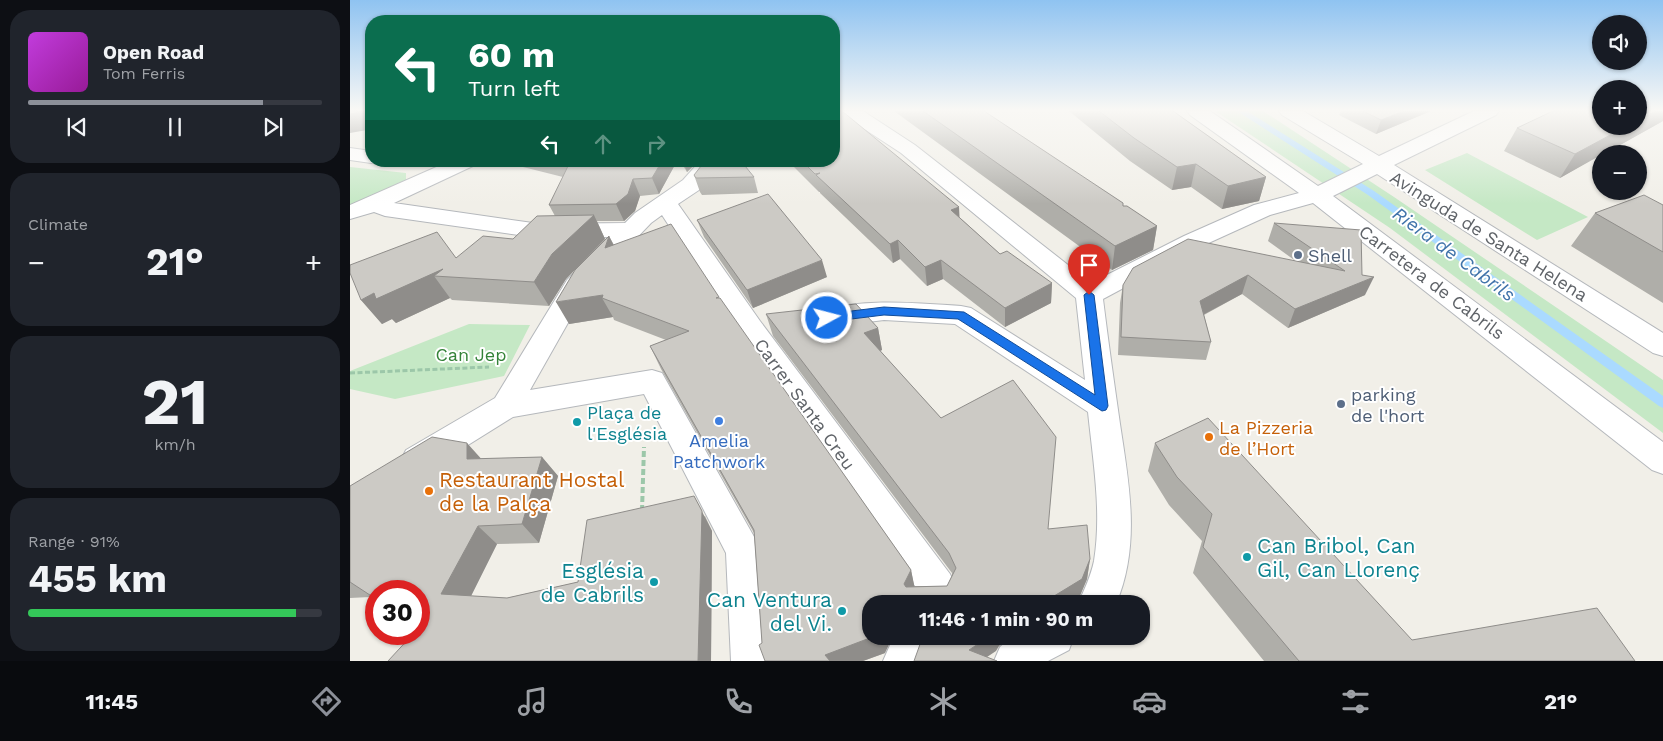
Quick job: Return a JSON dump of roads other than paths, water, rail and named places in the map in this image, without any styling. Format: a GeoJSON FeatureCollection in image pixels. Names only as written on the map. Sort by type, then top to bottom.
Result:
{"type":"FeatureCollection","features":[{"type":"Feature","properties":{"kind":"street"},"geometry":{"type":"LineString","coordinates":[[896,142],[1089,295],[1115,512],[1113,551],[1102,595]]}},
{"type":"Feature","properties":{"kind":"street","name":"Carretera de Cabrils"},"geometry":{"type":"LineString","coordinates":[[1245,142],[1322,192],[1663,460]]}},
{"type":"Feature","properties":{"kind":"street","name":"Avinguda de Santa Helena"},"geometry":{"type":"LineString","coordinates":[[1333,142],[1370,168],[1663,346]]}},
{"type":"Feature","properties":{"kind":"street"},"geometry":{"type":"LineString","coordinates":[[1089,295],[1194,241],[1262,210],[1322,192],[1425,142]]}},
{"type":"Feature","properties":{"kind":"street"},"geometry":{"type":"LineString","coordinates":[[350,154],[365,156]]}},
{"type":"Feature","properties":{"kind":"street"},"geometry":{"type":"LineString","coordinates":[[350,212],[375,204],[451,167]]}},
{"type":"Feature","properties":{"kind":"street"},"geometry":{"type":"LineString","coordinates":[[506,406],[576,286],[643,218],[691,185],[706,167]]}},
{"type":"Feature","properties":{"kind":"street"},"geometry":{"type":"LineString","coordinates":[[375,204],[385,209],[540,231],[632,230]]}},
{"type":"Feature","properties":{"kind":"street","name":"Carrer Santa Creu"},"geometry":{"type":"LineString","coordinates":[[666,204],[765,326],[937,587],[933,595]]}},
{"type":"Feature","properties":{"kind":"street"},"geometry":{"type":"LineString","coordinates":[[808,321],[884,311],[960,315],[1102,406]]}},
{"type":"Feature","properties":{"kind":"street"},"geometry":{"type":"LineString","coordinates":[[391,475],[506,406],[652,381],[744,551],[751,661]]}},
{"type":"Feature","properties":{"kind":"street"},"geometry":{"type":"LineString","coordinates":[[903,661],[910,645]]}},
{"type":"Feature","properties":{"kind":"street"},"geometry":{"type":"LineString","coordinates":[[1014,661],[1026,651],[1038,645]]}},
{"type":"Feature","properties":{"kind":"waterway","name":"Riera de Cabrils"},"geometry":{"type":"LineString","coordinates":[[1290,142],[1371,193],[1663,403]]}},
{"type":"Feature","properties":{"kind":"place","name":"Shell"},"geometry":{"type":"Point","coordinates":[1298,255]}},
{"type":"Feature","properties":{"kind":"place","name":"parking de l'hort"},"geometry":{"type":"Point","coordinates":[1341,404]}},
{"type":"Feature","properties":{"kind":"place","name":"Amelia Patchwork"},"geometry":{"type":"Point","coordinates":[719,421]}},
{"type":"Feature","properties":{"kind":"place","name":"Plaça de l'Església"},"geometry":{"type":"Point","coordinates":[577,422]}},
{"type":"Feature","properties":{"kind":"place","name":"La Pizzeria de l’Hort"},"geometry":{"type":"Point","coordinates":[1209,437]}},
{"type":"Feature","properties":{"kind":"place","name":"Restaurant Hostal de la Palça"},"geometry":{"type":"Point","coordinates":[429,491]}},
{"type":"Feature","properties":{"kind":"place","name":"Can Bribol, Can Gil, Can Llorenç"},"geometry":{"type":"Point","coordinates":[1247,557]}},
{"type":"Feature","properties":{"kind":"place","name":"Església de Cabrils"},"geometry":{"type":"Point","coordinates":[654,582]}},
{"type":"Feature","properties":{"kind":"place","name":"Can Ventura del Vi."},"geometry":{"type":"Point","coordinates":[842,611]}},
{"type":"Feature","properties":{"kind":"park label","name":"Can Jep"},"geometry":{"type":"Point","coordinates":[471,354]}}]}
